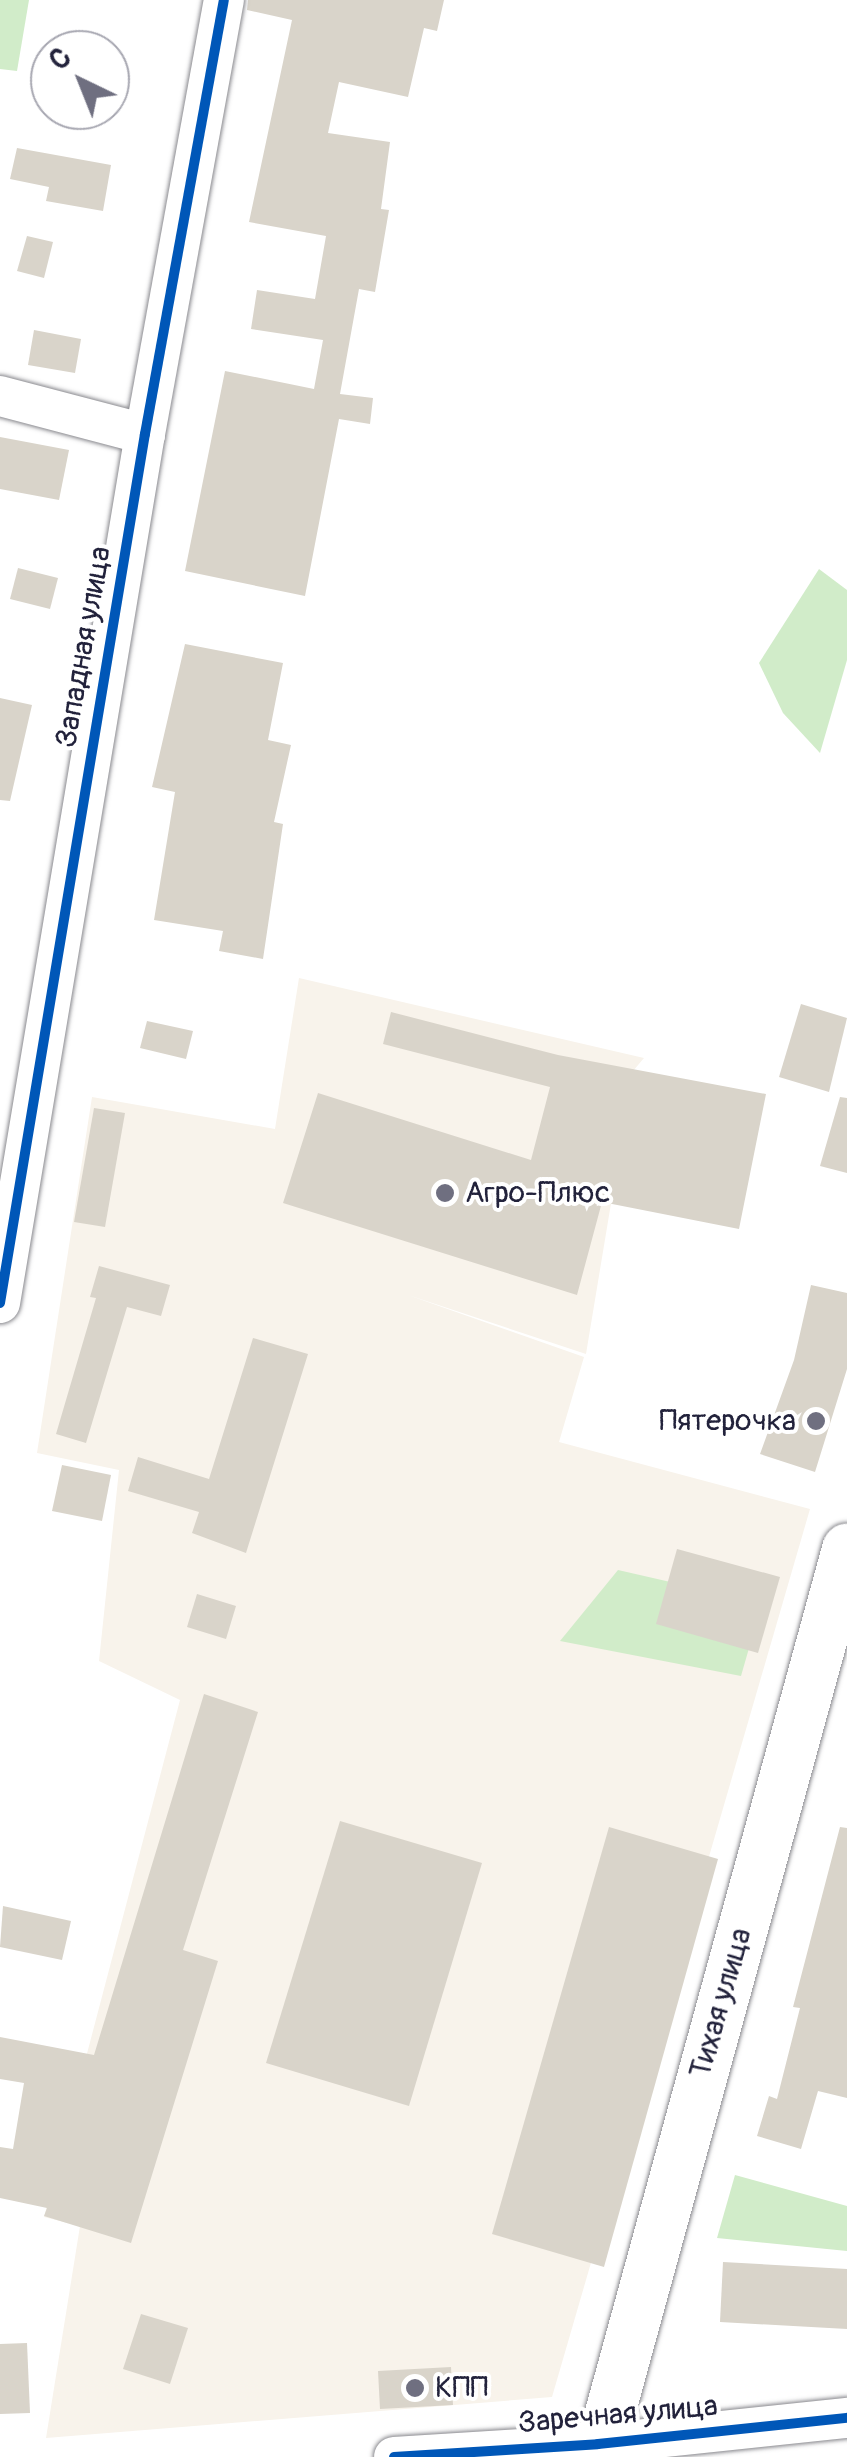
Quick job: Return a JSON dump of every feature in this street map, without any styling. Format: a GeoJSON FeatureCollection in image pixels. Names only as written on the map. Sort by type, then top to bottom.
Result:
{"type":"FeatureCollection","features":[{"type":"Feature","properties":{"kind":"main road","name":"Тихая улица"},"geometry":{"type":"LineString","coordinates":[[598,2450],[847,1549]]}},
{"type":"Feature","properties":{"kind":"street","name":"Западная улица"},"geometry":{"type":"LineString","coordinates":[[0,1303],[4,1255],[145,434],[224,0]]}},
{"type":"Feature","properties":{"kind":"street"},"geometry":{"type":"LineString","coordinates":[[0,396],[145,434]]}},
{"type":"Feature","properties":{"kind":"street","name":"Заречная улица"},"geometry":{"type":"LineString","coordinates":[[394,2457],[598,2450],[847,2418]]}},
{"type":"Feature","properties":{"kind":"shaded area"},"geometry":{"type":"Polygon","coordinates":[[[299,978],[644,1058],[633,1071],[586,1354],[408,1295],[584,1357],[559,1442],[810,1509],[552,2397],[46,2438],[80,2226],[44,2217],[180,1700],[99,1661],[119,1470],[37,1453],[92,1097],[275,1129],[299,978]]]}},
{"type":"Feature","properties":{"kind":"green space"},"geometry":{"type":"Polygon","coordinates":[[[0,0],[29,0],[17,71],[0,69],[0,0]]]}},
{"type":"Feature","properties":{"kind":"green space"},"geometry":{"type":"Polygon","coordinates":[[[819,569],[847,590],[847,660],[820,753],[783,713],[759,663],[819,569]]]}},
{"type":"Feature","properties":{"kind":"green space"},"geometry":{"type":"Polygon","coordinates":[[[618,1570],[762,1603],[741,1676],[560,1641],[618,1570]]]}},
{"type":"Feature","properties":{"kind":"green space"},"geometry":{"type":"Polygon","coordinates":[[[735,2175],[847,2206],[847,2251],[717,2238],[735,2175]]]}},
{"type":"Feature","properties":{"kind":"building"},"geometry":{"type":"Polygon","coordinates":[[[248,0],[444,0],[437,31],[424,28],[408,97],[339,82],[328,133],[390,142],[381,209],[389,210],[375,292],[359,289],[340,394],[373,398],[370,424],[339,419],[305,596],[185,571],[225,371],[314,389],[323,340],[251,329],[257,290],[315,299],[326,236],[249,222],[292,20],[247,10],[248,0]]]}},
{"type":"Feature","properties":{"kind":"building"},"geometry":{"type":"Polygon","coordinates":[[[17,148],[111,165],[103,211],[46,201],[49,187],[10,179],[17,148]]]}},
{"type":"Feature","properties":{"kind":"building"},"geometry":{"type":"Polygon","coordinates":[[[27,236],[53,242],[44,278],[17,271],[27,236]]]}},
{"type":"Feature","properties":{"kind":"building"},"geometry":{"type":"Polygon","coordinates":[[[34,330],[81,339],[75,373],[28,365],[34,330]]]}},
{"type":"Feature","properties":{"kind":"building"},"geometry":{"type":"Polygon","coordinates":[[[0,437],[69,450],[59,500],[0,489],[0,437]]]}},
{"type":"Feature","properties":{"kind":"building"},"geometry":{"type":"Polygon","coordinates":[[[18,568],[58,578],[50,609],[10,599],[18,568]]]}},
{"type":"Feature","properties":{"kind":"building"},"geometry":{"type":"Polygon","coordinates":[[[185,644],[283,663],[268,740],[291,745],[274,822],[283,824],[263,959],[219,951],[223,931],[154,920],[175,792],[152,787],[185,644]]]}},
{"type":"Feature","properties":{"kind":"building"},"geometry":{"type":"Polygon","coordinates":[[[0,698],[32,705],[10,801],[0,800],[0,698]]]}},
{"type":"Feature","properties":{"kind":"building"},"geometry":{"type":"Polygon","coordinates":[[[801,1004],[847,1018],[829,1092],[779,1077],[801,1004]]]}},
{"type":"Feature","properties":{"kind":"building"},"geometry":{"type":"Polygon","coordinates":[[[391,1012],[558,1055],[766,1094],[739,1229],[602,1202],[577,1295],[283,1203],[318,1093],[531,1160],[550,1087],[383,1044],[391,1012]]]}},
{"type":"Feature","properties":{"kind":"building"},"geometry":{"type":"Polygon","coordinates":[[[147,1021],[193,1031],[186,1059],[140,1048],[147,1021]]]}},
{"type":"Feature","properties":{"kind":"building"},"geometry":{"type":"Polygon","coordinates":[[[840,1097],[847,1098],[847,1173],[820,1166],[840,1097]]]}},
{"type":"Feature","properties":{"kind":"building"},"geometry":{"type":"Polygon","coordinates":[[[94,1108],[125,1113],[105,1227],[74,1222],[94,1108]]]}},
{"type":"Feature","properties":{"kind":"building"},"geometry":{"type":"Polygon","coordinates":[[[99,1266],[170,1285],[161,1316],[127,1307],[86,1443],[56,1434],[96,1298],[90,1297],[99,1266]]]}},
{"type":"Feature","properties":{"kind":"building"},"geometry":{"type":"Polygon","coordinates":[[[811,1285],[847,1293],[847,1369],[815,1472],[760,1454],[794,1360],[811,1285]]]}},
{"type":"Feature","properties":{"kind":"building"},"geometry":{"type":"Polygon","coordinates":[[[253,1338],[308,1354],[246,1553],[192,1533],[199,1512],[128,1491],[138,1457],[209,1479],[253,1338]]]}},
{"type":"Feature","properties":{"kind":"building"},"geometry":{"type":"Polygon","coordinates":[[[62,1465],[111,1475],[102,1521],[52,1511],[62,1465]]]}},
{"type":"Feature","properties":{"kind":"building"},"geometry":{"type":"Polygon","coordinates":[[[677,1549],[780,1577],[758,1653],[656,1624],[677,1549]]]}},
{"type":"Feature","properties":{"kind":"building"},"geometry":{"type":"Polygon","coordinates":[[[197,1594],[236,1606],[226,1639],[187,1627],[197,1594]]]}},
{"type":"Feature","properties":{"kind":"building"},"geometry":{"type":"Polygon","coordinates":[[[204,1694],[258,1712],[183,1950],[218,1961],[131,2243],[44,2216],[47,2208],[0,2198],[0,2147],[13,2149],[24,2083],[0,2079],[0,2037],[94,2055],[204,1694]]]}},
{"type":"Feature","properties":{"kind":"building"},"geometry":{"type":"Polygon","coordinates":[[[340,1821],[482,1863],[409,2106],[266,2063],[340,1821]]]}},
{"type":"Feature","properties":{"kind":"building"},"geometry":{"type":"Polygon","coordinates":[[[609,1827],[718,1859],[604,2267],[492,2234],[609,1827]]]}},
{"type":"Feature","properties":{"kind":"building"},"geometry":{"type":"Polygon","coordinates":[[[840,1827],[847,1828],[847,2098],[818,2091],[801,2149],[757,2136],[769,2096],[777,2099],[800,2008],[793,2007],[840,1827]]]}},
{"type":"Feature","properties":{"kind":"building"},"geometry":{"type":"Polygon","coordinates":[[[3,1906],[71,1921],[62,1960],[0,1947],[3,1906]]]}},
{"type":"Feature","properties":{"kind":"building"},"geometry":{"type":"Polygon","coordinates":[[[723,2262],[847,2269],[847,2329],[720,2322],[723,2262]]]}},
{"type":"Feature","properties":{"kind":"building"},"geometry":{"type":"Polygon","coordinates":[[[141,2314],[188,2328],[170,2384],[123,2369],[141,2314]]]}},
{"type":"Feature","properties":{"kind":"building"},"geometry":{"type":"Polygon","coordinates":[[[27,2343],[30,2413],[0,2414],[0,2344],[27,2343]]]}},
{"type":"Feature","properties":{"kind":"building","name":"КПП"},"geometry":{"type":"Polygon","coordinates":[[[451,2367],[453,2405],[380,2409],[378,2371],[451,2367]]]}},
{"type":"Feature","properties":{"kind":"cycle path"},"geometry":{"type":"LineString","coordinates":[[0,1303],[145,434],[224,0]]}},
{"type":"Feature","properties":{"kind":"cycle path"},"geometry":{"type":"LineString","coordinates":[[394,2457],[598,2444],[847,2418]]}},
{"type":"Feature","properties":{"kind":"place","name":"Агро-Плюс"},"geometry":{"type":"Point","coordinates":[445,1193]}},
{"type":"Feature","properties":{"kind":"place","name":"Пятерочка"},"geometry":{"type":"Point","coordinates":[816,1421]}},
{"type":"Feature","properties":{"kind":"place","name":"КПП"},"geometry":{"type":"Point","coordinates":[415,2388]}}]}
